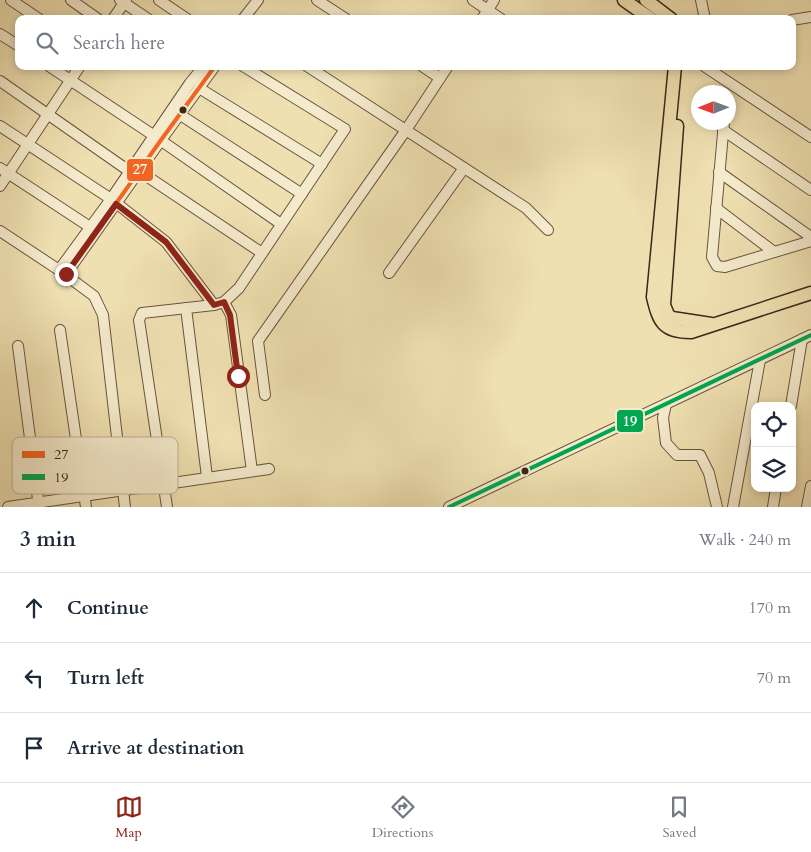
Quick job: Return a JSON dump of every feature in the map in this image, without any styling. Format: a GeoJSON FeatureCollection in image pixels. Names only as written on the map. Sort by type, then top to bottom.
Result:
{"type":"FeatureCollection","features":[{"type":"Feature","properties":{"kind":"main road"},"geometry":{"type":"LineString","coordinates":[[624,0],[645,15]]}},
{"type":"Feature","properties":{"kind":"main road"},"geometry":{"type":"LineString","coordinates":[[646,0],[666,15]]}},
{"type":"Feature","properties":{"kind":"main road"},"geometry":{"type":"LineString","coordinates":[[675,70],[653,297],[657,316],[666,327],[678,332],[691,332],[811,293]]}},
{"type":"Feature","properties":{"kind":"main road"},"geometry":{"type":"LineString","coordinates":[[682,70],[664,305],[668,315],[672,318],[713,324]]}},
{"type":"Feature","properties":{"kind":"street"},"geometry":{"type":"LineString","coordinates":[[11,0],[34,15]]}},
{"type":"Feature","properties":{"kind":"street"},"geometry":{"type":"LineString","coordinates":[[71,0],[92,15]]}},
{"type":"Feature","properties":{"kind":"street"},"geometry":{"type":"LineString","coordinates":[[159,0],[181,15]]}},
{"type":"Feature","properties":{"kind":"street"},"geometry":{"type":"LineString","coordinates":[[254,15],[266,0]]}},
{"type":"Feature","properties":{"kind":"street"},"geometry":{"type":"LineString","coordinates":[[317,0],[340,15]]}},
{"type":"Feature","properties":{"kind":"street"},"geometry":{"type":"LineString","coordinates":[[473,0],[495,15]]}},
{"type":"Feature","properties":{"kind":"street"},"geometry":{"type":"LineString","coordinates":[[485,15],[494,0]]}},
{"type":"Feature","properties":{"kind":"street"},"geometry":{"type":"LineString","coordinates":[[702,0],[704,15]]}},
{"type":"Feature","properties":{"kind":"street"},"geometry":{"type":"LineString","coordinates":[[115,15],[123,1],[142,15]]}},
{"type":"Feature","properties":{"kind":"street"},"geometry":{"type":"LineString","coordinates":[[245,15],[252,2]]}},
{"type":"Feature","properties":{"kind":"street"},"geometry":{"type":"LineString","coordinates":[[796,19],[811,17]]}},
{"type":"Feature","properties":{"kind":"street"},"geometry":{"type":"LineString","coordinates":[[0,34],[15,43]]}},
{"type":"Feature","properties":{"kind":"street"},"geometry":{"type":"LineString","coordinates":[[55,70],[157,137],[282,224]]}},
{"type":"Feature","properties":{"kind":"street"},"geometry":{"type":"LineString","coordinates":[[0,186],[4,171],[27,145],[77,70]]}},
{"type":"Feature","properties":{"kind":"street"},"geometry":{"type":"LineString","coordinates":[[62,272],[134,171],[190,83],[201,70]]}},
{"type":"Feature","properties":{"kind":"street"},"geometry":{"type":"LineString","coordinates":[[157,137],[179,114],[212,70]]}},
{"type":"Feature","properties":{"kind":"street"},"geometry":{"type":"LineString","coordinates":[[157,437],[139,320],[142,313],[214,305],[224,302],[239,288],[345,129],[249,70]]}},
{"type":"Feature","properties":{"kind":"street"},"geometry":{"type":"LineString","coordinates":[[314,70],[526,208],[548,230]]}},
{"type":"Feature","properties":{"kind":"street"},"geometry":{"type":"LineString","coordinates":[[428,70],[440,78]]}},
{"type":"Feature","properties":{"kind":"street"},"geometry":{"type":"LineString","coordinates":[[265,395],[258,341],[406,130],[445,70]]}},
{"type":"Feature","properties":{"kind":"street"},"geometry":{"type":"LineString","coordinates":[[710,70],[811,137]]}},
{"type":"Feature","properties":{"kind":"street"},"geometry":{"type":"LineString","coordinates":[[0,81],[47,114],[262,253]]}},
{"type":"Feature","properties":{"kind":"street"},"geometry":{"type":"LineString","coordinates":[[727,81],[727,85]]}},
{"type":"Feature","properties":{"kind":"street"},"geometry":{"type":"LineString","coordinates":[[199,88],[322,164]]}},
{"type":"Feature","properties":{"kind":"street"},"geometry":{"type":"LineString","coordinates":[[179,114],[302,194]]}},
{"type":"Feature","properties":{"kind":"street"},"geometry":{"type":"LineString","coordinates":[[0,126],[113,201],[166,242],[214,305]]}},
{"type":"Feature","properties":{"kind":"street"},"geometry":{"type":"LineString","coordinates":[[723,130],[712,257],[717,266],[725,267],[811,241]]}},
{"type":"Feature","properties":{"kind":"street"},"geometry":{"type":"LineString","coordinates":[[728,130],[811,190]]}},
{"type":"Feature","properties":{"kind":"street"},"geometry":{"type":"LineString","coordinates":[[388,273],[464,168]]}},
{"type":"Feature","properties":{"kind":"street"},"geometry":{"type":"LineString","coordinates":[[4,171],[90,227]]}},
{"type":"Feature","properties":{"kind":"street"},"geometry":{"type":"LineString","coordinates":[[719,172],[811,237]]}},
{"type":"Feature","properties":{"kind":"street"},"geometry":{"type":"LineString","coordinates":[[62,272],[90,227],[113,201]]}},
{"type":"Feature","properties":{"kind":"street"},"geometry":{"type":"LineString","coordinates":[[716,208],[774,252]]}},
{"type":"Feature","properties":{"kind":"street"},"geometry":{"type":"LineString","coordinates":[[0,231],[62,272],[94,296],[103,315],[116,437]]}},
{"type":"Feature","properties":{"kind":"street"},"geometry":{"type":"LineString","coordinates":[[224,302],[230,315],[252,471]]}},
{"type":"Feature","properties":{"kind":"street"},"geometry":{"type":"LineString","coordinates":[[186,308],[207,478]]}},
{"type":"Feature","properties":{"kind":"street"},"geometry":{"type":"LineString","coordinates":[[60,330],[76,437]]}},
{"type":"Feature","properties":{"kind":"street"},"geometry":{"type":"LineString","coordinates":[[449,507],[807,337]]}},
{"type":"Feature","properties":{"kind":"street"},"geometry":{"type":"LineString","coordinates":[[792,402],[807,337]]}},
{"type":"Feature","properties":{"kind":"street"},"geometry":{"type":"LineString","coordinates":[[18,346],[30,437]]}},
{"type":"Feature","properties":{"kind":"street"},"geometry":{"type":"LineString","coordinates":[[733,507],[760,360]]}},
{"type":"Feature","properties":{"kind":"street"},"geometry":{"type":"LineString","coordinates":[[666,404],[663,418],[666,443],[677,455],[700,455],[709,473],[717,507]]}},
{"type":"Feature","properties":{"kind":"street"},"geometry":{"type":"LineString","coordinates":[[178,482],[268,468]]}},
{"type":"Feature","properties":{"kind":"street"},"geometry":{"type":"LineString","coordinates":[[807,507],[811,486]]}},
{"type":"Feature","properties":{"kind":"street"},"geometry":{"type":"LineString","coordinates":[[773,507],[775,492]]}},
{"type":"Feature","properties":{"kind":"street"},"geometry":{"type":"LineString","coordinates":[[8,507],[39,505],[97,494]]}},
{"type":"Feature","properties":{"kind":"street"},"geometry":{"type":"LineString","coordinates":[[123,494],[125,507]]}},
{"type":"Feature","properties":{"kind":"street"},"geometry":{"type":"LineString","coordinates":[[165,494],[167,507]]}},
{"type":"Feature","properties":{"kind":"street"},"geometry":{"type":"LineString","coordinates":[[85,496],[86,507]]}},
{"type":"Feature","properties":{"kind":"transit line","name":"27"},"geometry":{"type":"LineString","coordinates":[[66,274],[212,70]]}},
{"type":"Feature","properties":{"kind":"transit line","name":"19"},"geometry":{"type":"LineString","coordinates":[[449,507],[811,335]]}},
{"type":"Feature","properties":{"kind":"route"},"geometry":{"type":"LineString","coordinates":[[66,274],[116,204],[166,242],[214,305],[224,302],[230,315],[238,376]]}}]}
